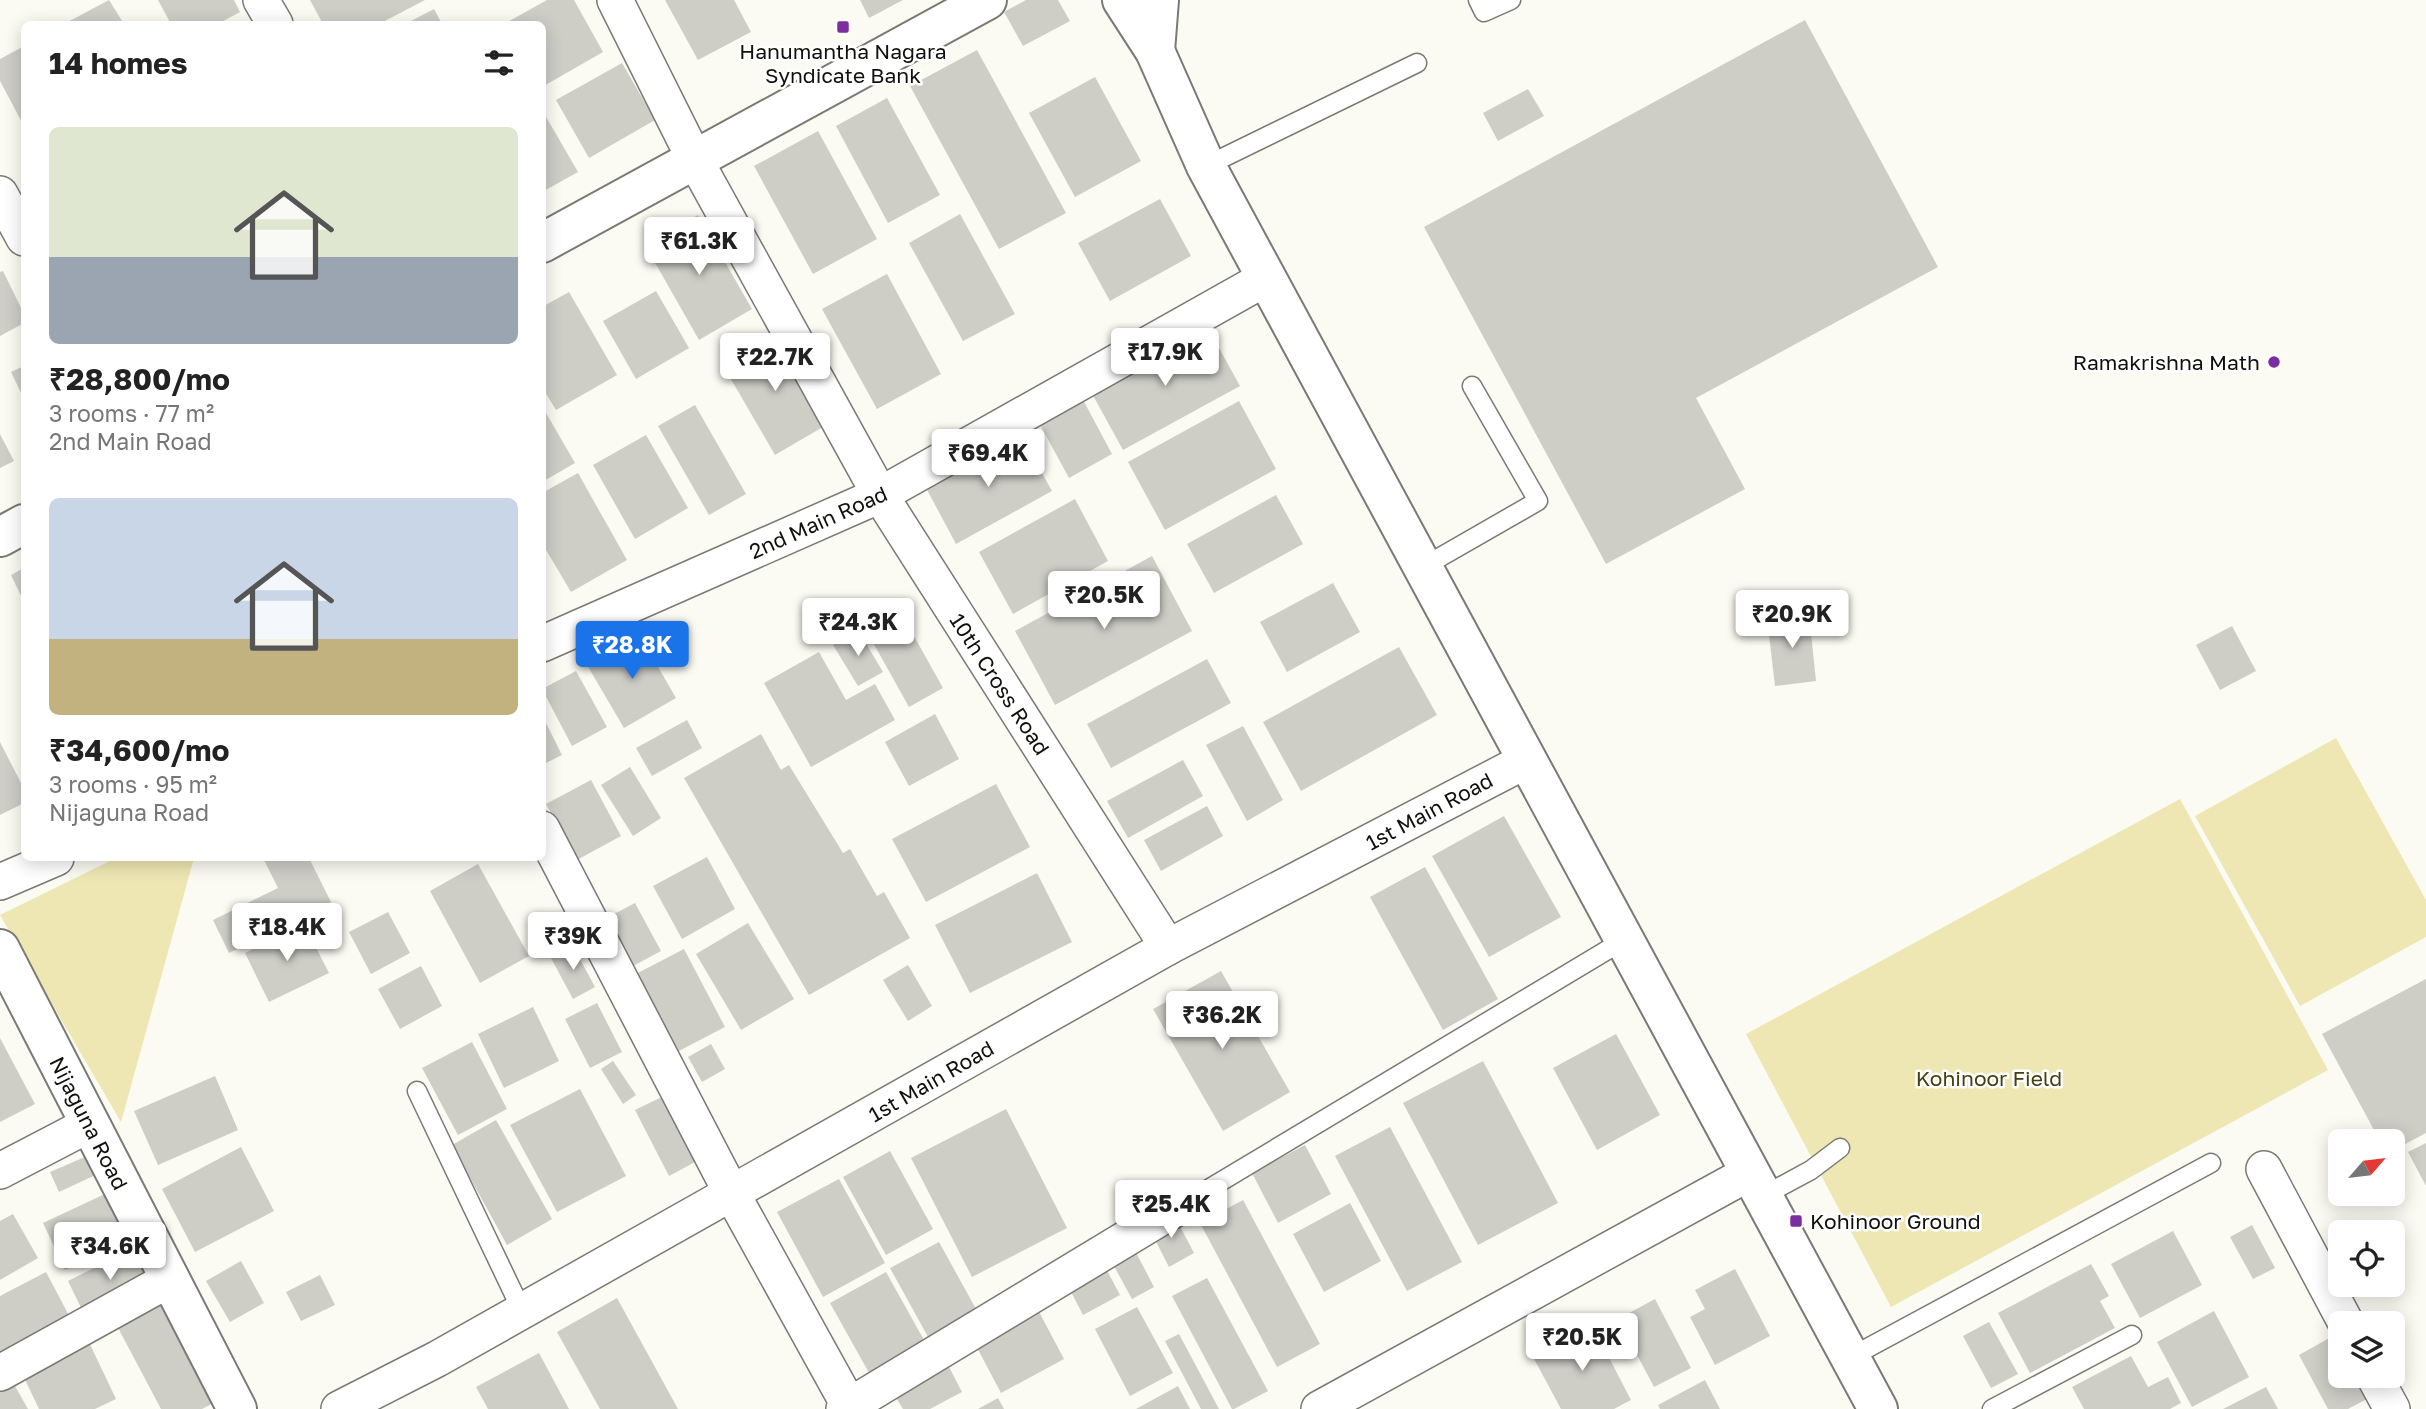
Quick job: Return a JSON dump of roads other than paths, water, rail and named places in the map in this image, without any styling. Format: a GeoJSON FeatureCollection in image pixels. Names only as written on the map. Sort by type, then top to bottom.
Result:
{"type":"FeatureCollection","features":[{"type":"Feature","properties":{"kind":"main road"},"geometry":{"type":"LineString","coordinates":[[546,241],[987,0]]}},
{"type":"Feature","properties":{"kind":"main road"},"geometry":{"type":"LineString","coordinates":[[1122,0],[1155,51],[1206,166],[1878,1409]]}},
{"type":"Feature","properties":{"kind":"main road"},"geometry":{"type":"LineString","coordinates":[[1155,51],[1159,0]]}},
{"type":"Feature","properties":{"kind":"main road"},"geometry":{"type":"LineString","coordinates":[[0,537],[21,526]]}},
{"type":"Feature","properties":{"kind":"main road","name":"Nijaguna Road"},"geometry":{"type":"LineString","coordinates":[[0,950],[237,1409]]}},
{"type":"Feature","properties":{"kind":"street"},"geometry":{"type":"LineString","coordinates":[[261,0],[273,21]]}},
{"type":"Feature","properties":{"kind":"street","name":"10th Cross Road"},"geometry":{"type":"LineString","coordinates":[[615,0],[695,160],[880,495],[1168,947]]}},
{"type":"Feature","properties":{"kind":"street"},"geometry":{"type":"LineString","coordinates":[[0,194],[21,232]]}},
{"type":"Feature","properties":{"kind":"street","name":"2nd Main Road"},"geometry":{"type":"LineString","coordinates":[[546,642],[880,495],[1266,278]]}},
{"type":"Feature","properties":{"kind":"street","name":"1st Main Road"},"geometry":{"type":"LineString","coordinates":[[339,1409],[732,1194],[1168,947],[1527,760]]}},
{"type":"Feature","properties":{"kind":"street"},"geometry":{"type":"LineString","coordinates":[[546,837],[732,1194],[848,1408],[1185,1203]]}},
{"type":"Feature","properties":{"kind":"street"},"geometry":{"type":"LineString","coordinates":[[0,882],[49,861]]}},
{"type":"Feature","properties":{"kind":"street"},"geometry":{"type":"LineString","coordinates":[[0,1171],[90,1124]]}},
{"type":"Feature","properties":{"kind":"street"},"geometry":{"type":"LineString","coordinates":[[2264,1169],[2340,1311]]}},
{"type":"Feature","properties":{"kind":"street"},"geometry":{"type":"LineString","coordinates":[[1319,1409],[1756,1184]]}},
{"type":"Feature","properties":{"kind":"street"},"geometry":{"type":"LineString","coordinates":[[0,1373],[170,1279]]}},
{"type":"Feature","properties":{"kind":"street"},"geometry":{"type":"LineString","coordinates":[[2381,1388],[2392,1409]]}},
{"type":"Feature","properties":{"kind":"lane"},"geometry":{"type":"LineString","coordinates":[[1478,0],[1484,12],[1511,0]]}},
{"type":"Feature","properties":{"kind":"lane"},"geometry":{"type":"LineString","coordinates":[[1206,166],[1417,63]]}},
{"type":"Feature","properties":{"kind":"lane"},"geometry":{"type":"LineString","coordinates":[[1423,567],[1538,501],[1472,386]]}},
{"type":"Feature","properties":{"kind":"lane"},"geometry":{"type":"LineString","coordinates":[[1185,1203],[1624,940]]}},
{"type":"Feature","properties":{"kind":"lane"},"geometry":{"type":"LineString","coordinates":[[416,1091],[522,1311]]}},
{"type":"Feature","properties":{"kind":"lane"},"geometry":{"type":"LineString","coordinates":[[1756,1184],[1811,1170],[1840,1147]]}},
{"type":"Feature","properties":{"kind":"lane"},"geometry":{"type":"LineString","coordinates":[[1849,1358],[2211,1163]]}},
{"type":"Feature","properties":{"kind":"lane"},"geometry":{"type":"LineString","coordinates":[[1992,1409],[2132,1335]]}},
{"type":"Feature","properties":{"kind":"place","name":"Hanumantha Nagara Syndicate Bank"},"geometry":{"type":"Point","coordinates":[843,27]}},
{"type":"Feature","properties":{"kind":"place","name":"Ramakrishna Math"},"geometry":{"type":"Point","coordinates":[2274,362]}},
{"type":"Feature","properties":{"kind":"place","name":"Kohinoor Ground"},"geometry":{"type":"Point","coordinates":[1796,1221]}},
{"type":"Feature","properties":{"kind":"park label","name":"Kohinoor Field"},"geometry":{"type":"Point","coordinates":[1989,1078]}}]}
